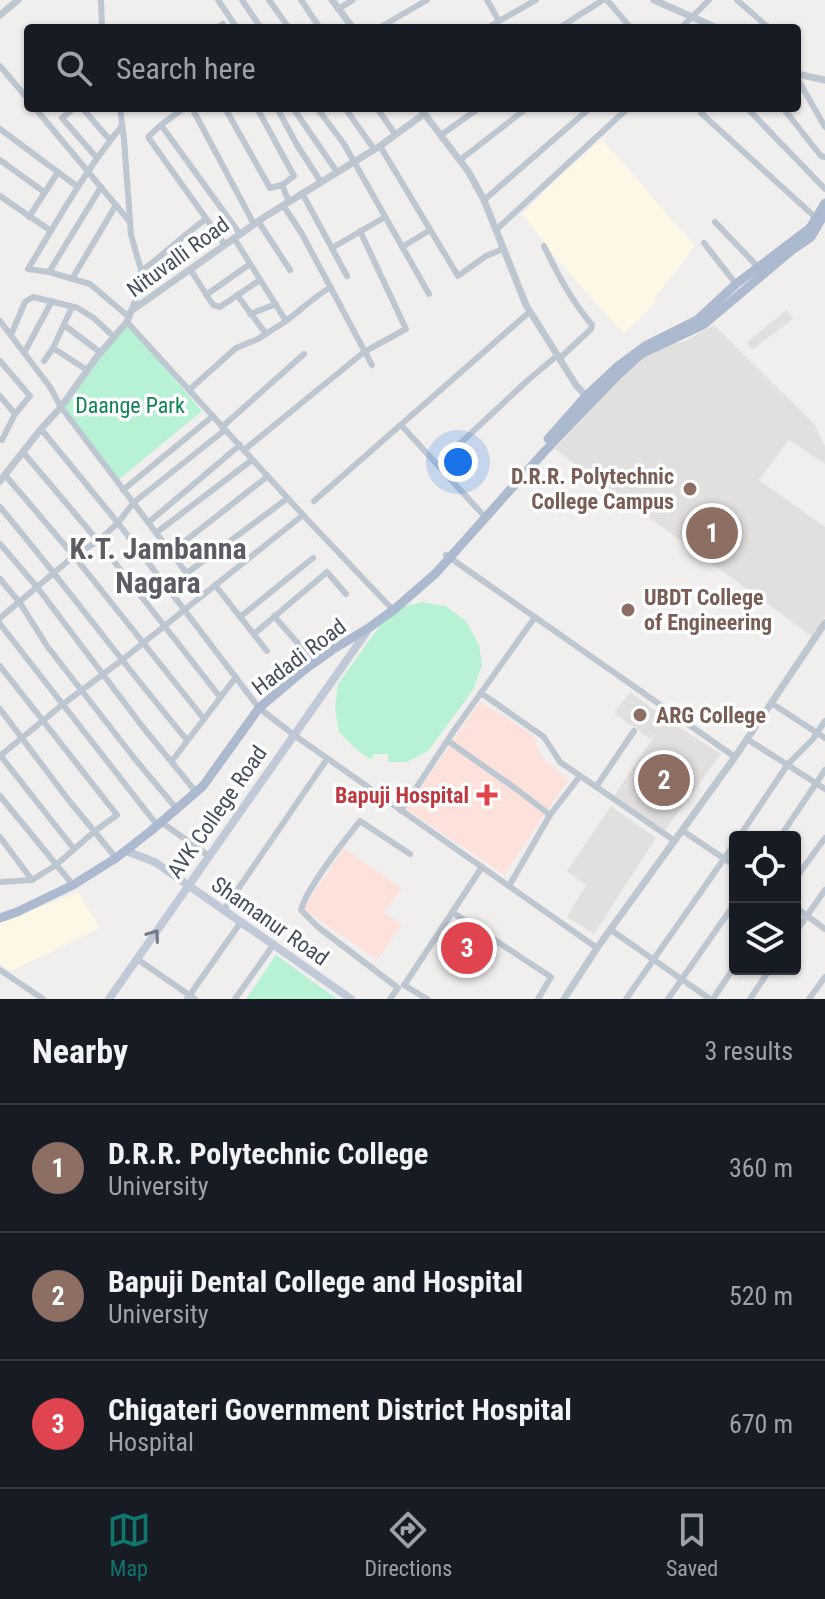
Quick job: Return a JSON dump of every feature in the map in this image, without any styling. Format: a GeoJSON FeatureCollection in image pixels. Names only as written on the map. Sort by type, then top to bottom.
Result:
{"type":"FeatureCollection","features":[{"type":"Feature","properties":{"kind":"main road"},"geometry":{"type":"LineString","coordinates":[[565,425],[641,354],[703,325],[769,268],[811,237],[825,203]]}},
{"type":"Feature","properties":{"kind":"main road"},"geometry":{"type":"LineString","coordinates":[[565,425],[586,396],[627,358],[697,320],[736,284],[810,228],[820,216]]}},
{"type":"Feature","properties":{"kind":"main road","name":"Hadadi Road"},"geometry":{"type":"LineString","coordinates":[[0,918],[73,885],[116,858],[203,786],[259,708],[313,661],[353,639],[415,592],[565,425]]}},
{"type":"Feature","properties":{"kind":"main road"},"geometry":{"type":"LineString","coordinates":[[353,639],[392,608]]}},
{"type":"Feature","properties":{"kind":"main road","name":"AVK College Road"},"geometry":{"type":"LineString","coordinates":[[109,999],[294,735],[353,639]]}},
{"type":"Feature","properties":{"kind":"main road","name":"Shamanur Road"},"geometry":{"type":"LineString","coordinates":[[126,851],[155,862],[351,999]]}},
{"type":"Feature","properties":{"kind":"street"},"geometry":{"type":"LineString","coordinates":[[2,11],[18,0]]}},
{"type":"Feature","properties":{"kind":"street"},"geometry":{"type":"LineString","coordinates":[[101,0],[102,24]]}},
{"type":"Feature","properties":{"kind":"street"},"geometry":{"type":"LineString","coordinates":[[218,0],[234,24]]}},
{"type":"Feature","properties":{"kind":"street"},"geometry":{"type":"LineString","coordinates":[[242,0],[258,24]]}},
{"type":"Feature","properties":{"kind":"street"},"geometry":{"type":"LineString","coordinates":[[269,0],[286,24]]}},
{"type":"Feature","properties":{"kind":"street"},"geometry":{"type":"LineString","coordinates":[[301,0],[317,24]]}},
{"type":"Feature","properties":{"kind":"street"},"geometry":{"type":"LineString","coordinates":[[332,0],[350,24]]}},
{"type":"Feature","properties":{"kind":"street"},"geometry":{"type":"LineString","coordinates":[[338,9],[353,0]]}},
{"type":"Feature","properties":{"kind":"street"},"geometry":{"type":"LineString","coordinates":[[386,24],[427,0]]}},
{"type":"Feature","properties":{"kind":"street"},"geometry":{"type":"LineString","coordinates":[[487,0],[499,21]]}},
{"type":"Feature","properties":{"kind":"street"},"geometry":{"type":"LineString","coordinates":[[569,24],[605,0],[627,24]]}},
{"type":"Feature","properties":{"kind":"street"},"geometry":{"type":"LineString","coordinates":[[685,24],[709,0]]}},
{"type":"Feature","properties":{"kind":"street"},"geometry":{"type":"LineString","coordinates":[[737,0],[764,24]]}},
{"type":"Feature","properties":{"kind":"street"},"geometry":{"type":"LineString","coordinates":[[494,24],[530,1]]}},
{"type":"Feature","properties":{"kind":"street"},"geometry":{"type":"LineString","coordinates":[[660,1],[709,24]]}},
{"type":"Feature","properties":{"kind":"street"},"geometry":{"type":"LineString","coordinates":[[0,66],[24,94]]}},
{"type":"Feature","properties":{"kind":"street"},"geometry":{"type":"LineString","coordinates":[[801,77],[825,80]]}},
{"type":"Feature","properties":{"kind":"street"},"geometry":{"type":"LineString","coordinates":[[801,83],[825,127]]}},
{"type":"Feature","properties":{"kind":"street"},"geometry":{"type":"LineString","coordinates":[[38,112],[130,222]]}},
{"type":"Feature","properties":{"kind":"street"},"geometry":{"type":"LineString","coordinates":[[69,112],[62,118],[97,158]]}},
{"type":"Feature","properties":{"kind":"street"},"geometry":{"type":"LineString","coordinates":[[86,112],[110,140]]}},
{"type":"Feature","properties":{"kind":"street"},"geometry":{"type":"LineString","coordinates":[[120,112],[131,235],[144,280],[129,317]]}},
{"type":"Feature","properties":{"kind":"street"},"geometry":{"type":"LineString","coordinates":[[179,112],[148,137],[225,245]]}},
{"type":"Feature","properties":{"kind":"street"},"geometry":{"type":"LineString","coordinates":[[194,112],[256,223],[290,270]]}},
{"type":"Feature","properties":{"kind":"street"},"geometry":{"type":"LineString","coordinates":[[227,112],[270,188],[282,185],[294,176],[259,112]]}},
{"type":"Feature","properties":{"kind":"street"},"geometry":{"type":"LineString","coordinates":[[279,112],[321,182]]}},
{"type":"Feature","properties":{"kind":"street"},"geometry":{"type":"LineString","coordinates":[[296,112],[337,172]]}},
{"type":"Feature","properties":{"kind":"street"},"geometry":{"type":"LineString","coordinates":[[320,112],[344,144],[429,294]]}},
{"type":"Feature","properties":{"kind":"street"},"geometry":{"type":"LineString","coordinates":[[348,112],[377,147],[458,276],[486,256],[503,249]]}},
{"type":"Feature","properties":{"kind":"street"},"geometry":{"type":"LineString","coordinates":[[380,112],[395,134]]}},
{"type":"Feature","properties":{"kind":"street","name":"Nituvalli Road"},"geometry":{"type":"LineString","coordinates":[[2,478],[129,317],[190,269],[286,203],[377,147],[421,112]]}},
{"type":"Feature","properties":{"kind":"street"},"geometry":{"type":"LineString","coordinates":[[423,112],[460,160],[484,200],[526,305],[556,359],[586,396]]}},
{"type":"Feature","properties":{"kind":"street"},"geometry":{"type":"LineString","coordinates":[[441,135],[473,112]]}},
{"type":"Feature","properties":{"kind":"street"},"geometry":{"type":"LineString","coordinates":[[460,160],[522,112]]}},
{"type":"Feature","properties":{"kind":"street"},"geometry":{"type":"LineString","coordinates":[[484,200],[585,112]]}},
{"type":"Feature","properties":{"kind":"street"},"geometry":{"type":"LineString","coordinates":[[497,229],[624,112]]}},
{"type":"Feature","properties":{"kind":"street"},"geometry":{"type":"LineString","coordinates":[[702,112],[820,216]]}},
{"type":"Feature","properties":{"kind":"street"},"geometry":{"type":"LineString","coordinates":[[751,112],[825,189]]}},
{"type":"Feature","properties":{"kind":"street"},"geometry":{"type":"LineString","coordinates":[[786,112],[825,157]]}},
{"type":"Feature","properties":{"kind":"street"},"geometry":{"type":"LineString","coordinates":[[161,125],[237,236],[250,264],[286,321]]}},
{"type":"Feature","properties":{"kind":"street"},"geometry":{"type":"LineString","coordinates":[[122,126],[89,170],[28,269],[90,284],[129,317],[252,460],[392,608]]}},
{"type":"Feature","properties":{"kind":"street"},"geometry":{"type":"LineString","coordinates":[[0,143],[3,131],[78,187]]}},
{"type":"Feature","properties":{"kind":"street"},"geometry":{"type":"LineString","coordinates":[[0,160],[44,192]]}},
{"type":"Feature","properties":{"kind":"street"},"geometry":{"type":"LineString","coordinates":[[29,217],[58,172]]}},
{"type":"Feature","properties":{"kind":"street"},"geometry":{"type":"LineString","coordinates":[[282,185],[286,203],[372,365]]}},
{"type":"Feature","properties":{"kind":"street"},"geometry":{"type":"LineString","coordinates":[[49,272],[101,187]]}},
{"type":"Feature","properties":{"kind":"street"},"geometry":{"type":"LineString","coordinates":[[302,193],[347,276]]}},
{"type":"Feature","properties":{"kind":"street"},"geometry":{"type":"LineString","coordinates":[[0,196],[51,231]]}},
{"type":"Feature","properties":{"kind":"street"},"geometry":{"type":"LineString","coordinates":[[72,279],[116,205]]}},
{"type":"Feature","properties":{"kind":"street"},"geometry":{"type":"LineString","coordinates":[[332,248],[385,217]]}},
{"type":"Feature","properties":{"kind":"street"},"geometry":{"type":"LineString","coordinates":[[141,271],[206,219]]}},
{"type":"Feature","properties":{"kind":"street"},"geometry":{"type":"LineString","coordinates":[[715,222],[758,267]]}},
{"type":"Feature","properties":{"kind":"street"},"geometry":{"type":"LineString","coordinates":[[402,247],[430,230]]}},
{"type":"Feature","properties":{"kind":"street"},"geometry":{"type":"LineString","coordinates":[[149,522],[364,352],[406,329],[360,231]]}},
{"type":"Feature","properties":{"kind":"street"},"geometry":{"type":"LineString","coordinates":[[704,243],[736,284]]}},
{"type":"Feature","properties":{"kind":"street"},"geometry":{"type":"LineString","coordinates":[[438,464],[528,380],[591,329],[592,325],[562,284],[544,246]]}},
{"type":"Feature","properties":{"kind":"street"},"geometry":{"type":"LineString","coordinates":[[206,295],[250,264]]}},
{"type":"Feature","properties":{"kind":"street"},"geometry":{"type":"LineString","coordinates":[[190,269],[213,305],[220,307],[260,280]]}},
{"type":"Feature","properties":{"kind":"street"},"geometry":{"type":"LineString","coordinates":[[189,390],[236,348],[266,334],[331,287]]}},
{"type":"Feature","properties":{"kind":"street"},"geometry":{"type":"LineString","coordinates":[[237,295],[266,334]]}},
{"type":"Feature","properties":{"kind":"street"},"geometry":{"type":"LineString","coordinates":[[11,335],[25,302],[33,297],[78,308],[114,337]]}},
{"type":"Feature","properties":{"kind":"street"},"geometry":{"type":"LineString","coordinates":[[24,353],[52,301]]}},
{"type":"Feature","properties":{"kind":"street"},"geometry":{"type":"LineString","coordinates":[[250,314],[276,304]]}},
{"type":"Feature","properties":{"kind":"street"},"geometry":{"type":"LineString","coordinates":[[44,361],[72,307]]}},
{"type":"Feature","properties":{"kind":"street"},"geometry":{"type":"LineString","coordinates":[[314,501],[526,315]]}},
{"type":"Feature","properties":{"kind":"street"},"geometry":{"type":"LineString","coordinates":[[0,321],[203,595]]}},
{"type":"Feature","properties":{"kind":"street"},"geometry":{"type":"LineString","coordinates":[[64,325],[101,353]]}},
{"type":"Feature","properties":{"kind":"street"},"geometry":{"type":"LineString","coordinates":[[53,348],[87,370]]}},
{"type":"Feature","properties":{"kind":"street"},"geometry":{"type":"LineString","coordinates":[[209,856],[159,824],[62,705],[0,621],[74,556],[98,541],[118,523],[133,503],[224,428],[304,354]]}},
{"type":"Feature","properties":{"kind":"street"},"geometry":{"type":"LineString","coordinates":[[0,361],[30,396],[15,414],[1,440]]}},
{"type":"Feature","properties":{"kind":"street"},"geometry":{"type":"LineString","coordinates":[[0,396],[15,414]]}},
{"type":"Feature","properties":{"kind":"street"},"geometry":{"type":"LineString","coordinates":[[123,490],[213,416]]}},
{"type":"Feature","properties":{"kind":"street"},"geometry":{"type":"LineString","coordinates":[[401,425],[484,516]]}},
{"type":"Feature","properties":{"kind":"street"},"geometry":{"type":"LineString","coordinates":[[41,429],[118,523],[259,708],[597,948]]}},
{"type":"Feature","properties":{"kind":"street"},"geometry":{"type":"LineString","coordinates":[[23,452],[98,541],[220,697]]}},
{"type":"Feature","properties":{"kind":"street"},"geometry":{"type":"LineString","coordinates":[[156,533],[252,460]]}},
{"type":"Feature","properties":{"kind":"street"},"geometry":{"type":"LineString","coordinates":[[171,552],[268,476]]}},
{"type":"Feature","properties":{"kind":"street"},"geometry":{"type":"LineString","coordinates":[[2,478],[74,556],[204,719]]}},
{"type":"Feature","properties":{"kind":"street"},"geometry":{"type":"LineString","coordinates":[[187,573],[288,498]]}},
{"type":"Feature","properties":{"kind":"street"},"geometry":{"type":"LineString","coordinates":[[0,507],[187,740]]}},
{"type":"Feature","properties":{"kind":"street"},"geometry":{"type":"LineString","coordinates":[[74,849],[0,755],[303,515]]}},
{"type":"Feature","properties":{"kind":"street"},"geometry":{"type":"LineString","coordinates":[[0,544],[196,792]]}},
{"type":"Feature","properties":{"kind":"street"},"geometry":{"type":"LineString","coordinates":[[448,556],[735,757]]}},
{"type":"Feature","properties":{"kind":"street"},"geometry":{"type":"LineString","coordinates":[[240,617],[313,558]]}},
{"type":"Feature","properties":{"kind":"street"},"geometry":{"type":"LineString","coordinates":[[254,634],[327,572],[346,594]]}},
{"type":"Feature","properties":{"kind":"street"},"geometry":{"type":"LineString","coordinates":[[0,579],[47,646],[176,808]]}},
{"type":"Feature","properties":{"kind":"street"},"geometry":{"type":"LineString","coordinates":[[215,585],[267,651]]}},
{"type":"Feature","properties":{"kind":"street"},"geometry":{"type":"LineString","coordinates":[[274,616],[313,661]]}},
{"type":"Feature","properties":{"kind":"street"},"geometry":{"type":"LineString","coordinates":[[401,811],[535,617]]}},
{"type":"Feature","properties":{"kind":"street"},"geometry":{"type":"LineString","coordinates":[[564,999],[597,948],[735,757],[825,623]]}},
{"type":"Feature","properties":{"kind":"street"},"geometry":{"type":"LineString","coordinates":[[0,666],[117,815],[56,865],[32,880],[0,882]]}},
{"type":"Feature","properties":{"kind":"street"},"geometry":{"type":"LineString","coordinates":[[172,761],[236,677]]}},
{"type":"Feature","properties":{"kind":"street"},"geometry":{"type":"LineString","coordinates":[[481,693],[544,737],[560,762],[675,841]]}},
{"type":"Feature","properties":{"kind":"street"},"geometry":{"type":"LineString","coordinates":[[771,703],[825,738]]}},
{"type":"Feature","properties":{"kind":"street"},"geometry":{"type":"LineString","coordinates":[[0,709],[116,858]]}},
{"type":"Feature","properties":{"kind":"street"},"geometry":{"type":"LineString","coordinates":[[743,831],[788,764],[813,739],[825,721]]}},
{"type":"Feature","properties":{"kind":"street"},"geometry":{"type":"LineString","coordinates":[[596,787],[634,731]]}},
{"type":"Feature","properties":{"kind":"street"},"geometry":{"type":"LineString","coordinates":[[747,739],[825,789]]}},
{"type":"Feature","properties":{"kind":"street"},"geometry":{"type":"LineString","coordinates":[[448,741],[550,815]]}},
{"type":"Feature","properties":{"kind":"street"},"geometry":{"type":"LineString","coordinates":[[223,911],[327,759]]}},
{"type":"Feature","properties":{"kind":"street"},"geometry":{"type":"LineString","coordinates":[[784,831],[825,770]]}},
{"type":"Feature","properties":{"kind":"street"},"geometry":{"type":"LineString","coordinates":[[509,886],[550,815],[580,776]]}},
{"type":"Feature","properties":{"kind":"street"},"geometry":{"type":"LineString","coordinates":[[0,796],[73,885]]}},
{"type":"Feature","properties":{"kind":"street"},"geometry":{"type":"LineString","coordinates":[[398,988],[318,927],[301,910],[302,904],[360,821],[410,854]]}},
{"type":"Feature","properties":{"kind":"street"},"geometry":{"type":"LineString","coordinates":[[683,831],[729,862]]}},
{"type":"Feature","properties":{"kind":"street"},"geometry":{"type":"LineString","coordinates":[[0,837],[32,880]]}},
{"type":"Feature","properties":{"kind":"street"},"geometry":{"type":"LineString","coordinates":[[801,871],[825,838]]}},
{"type":"Feature","properties":{"kind":"street"},"geometry":{"type":"LineString","coordinates":[[626,999],[729,851]]}},
{"type":"Feature","properties":{"kind":"street"},"geometry":{"type":"LineString","coordinates":[[390,999],[405,984],[482,867]]}},
{"type":"Feature","properties":{"kind":"street"},"geometry":{"type":"LineString","coordinates":[[801,923],[825,890]]}},
{"type":"Feature","properties":{"kind":"street"},"geometry":{"type":"LineString","coordinates":[[801,911],[825,929]]}},
{"type":"Feature","properties":{"kind":"street"},"geometry":{"type":"LineString","coordinates":[[452,912],[551,977],[538,999]]}},
{"type":"Feature","properties":{"kind":"street"},"geometry":{"type":"LineString","coordinates":[[668,999],[729,912]]}},
{"type":"Feature","properties":{"kind":"street"},"geometry":{"type":"LineString","coordinates":[[137,959],[190,998],[241,922]]}},
{"type":"Feature","properties":{"kind":"street"},"geometry":{"type":"LineString","coordinates":[[611,930],[711,999],[729,974]]}},
{"type":"Feature","properties":{"kind":"street"},"geometry":{"type":"LineString","coordinates":[[235,999],[274,944]]}},
{"type":"Feature","properties":{"kind":"street"},"geometry":{"type":"LineString","coordinates":[[0,970],[43,999]]}},
{"type":"Feature","properties":{"kind":"street"},"geometry":{"type":"LineString","coordinates":[[750,999],[766,975]]}},
{"type":"Feature","properties":{"kind":"street"},"geometry":{"type":"LineString","coordinates":[[809,999],[825,977]]}},
{"type":"Feature","properties":{"kind":"street"},"geometry":{"type":"LineString","coordinates":[[405,984],[427,999]]}},
{"type":"Feature","properties":{"kind":"shaded area"},"geometry":{"type":"Polygon","coordinates":[[[602,139],[695,246],[654,298],[655,304],[624,334],[546,247],[522,214],[602,139]]]}},
{"type":"Feature","properties":{"kind":"shaded area"},"geometry":{"type":"Polygon","coordinates":[[[786,310],[793,319],[752,350],[747,342],[786,310]]]}},
{"type":"Feature","properties":{"kind":"shaded area","name":"D.R.R. Polytechnic College Campus"},"geometry":{"type":"Polygon","coordinates":[[[714,325],[815,425],[825,446],[825,464],[789,440],[759,480],[825,527],[825,616],[813,637],[555,449],[645,352],[686,341],[714,325]]]}},
{"type":"Feature","properties":{"kind":"shaded area"},"geometry":{"type":"Polygon","coordinates":[[[630,692],[721,754],[665,830],[614,796],[656,733],[650,739],[614,713],[630,692]]]}},
{"type":"Feature","properties":{"kind":"shaded area","name":"Bapuji Hospital"},"geometry":{"type":"Polygon","coordinates":[[[480,701],[533,735],[541,757],[568,780],[504,875],[406,809],[480,701]]]}},
{"type":"Feature","properties":{"kind":"shaded area"},"geometry":{"type":"Polygon","coordinates":[[[611,806],[656,838],[594,934],[567,917],[586,885],[567,871],[611,806]]]}},
{"type":"Feature","properties":{"kind":"shaded area"},"geometry":{"type":"Polygon","coordinates":[[[344,848],[402,889],[384,912],[402,925],[377,960],[303,909],[344,848]]]}},
{"type":"Feature","properties":{"kind":"shaded area"},"geometry":{"type":"Polygon","coordinates":[[[78,892],[100,928],[11,971],[0,964],[0,923],[78,892]]]}},
{"type":"Feature","properties":{"kind":"green space","name":"Daange Park"},"geometry":{"type":"Polygon","coordinates":[[[128,325],[202,411],[117,481],[64,408],[128,325]]]}},
{"type":"Feature","properties":{"kind":"green space"},"geometry":{"type":"Polygon","coordinates":[[[422,602],[445,606],[466,621],[479,645],[482,666],[473,690],[428,751],[407,762],[388,762],[388,754],[374,754],[371,760],[339,732],[335,709],[338,684],[384,620],[402,607],[422,602]]]}},
{"type":"Feature","properties":{"kind":"green space"},"geometry":{"type":"Polygon","coordinates":[[[276,955],[337,999],[246,999],[276,955]]]}},
{"type":"Feature","properties":{"kind":"place","name":"D.R.R. Polytechnic College Campus"},"geometry":{"type":"Point","coordinates":[690,489]}},
{"type":"Feature","properties":{"kind":"place","name":"D.R.R. Polytechnic College"},"geometry":{"type":"Point","coordinates":[712,533]}},
{"type":"Feature","properties":{"kind":"place","name":"UBDT College of Engineering"},"geometry":{"type":"Point","coordinates":[628,610]}},
{"type":"Feature","properties":{"kind":"place","name":"ARG College"},"geometry":{"type":"Point","coordinates":[640,715]}},
{"type":"Feature","properties":{"kind":"place","name":"Bapuji Dental College and Hospital"},"geometry":{"type":"Point","coordinates":[664,780]}},
{"type":"Feature","properties":{"kind":"place","name":"Bapuji Hospital"},"geometry":{"type":"Point","coordinates":[487,795]}},
{"type":"Feature","properties":{"kind":"place","name":"Chigateri Government District Hospital"},"geometry":{"type":"Point","coordinates":[467,948]}},
{"type":"Feature","properties":{"kind":"district","name":"K.T. Jambanna Nagara"},"geometry":{"type":"Point","coordinates":[158,565]}}]}
